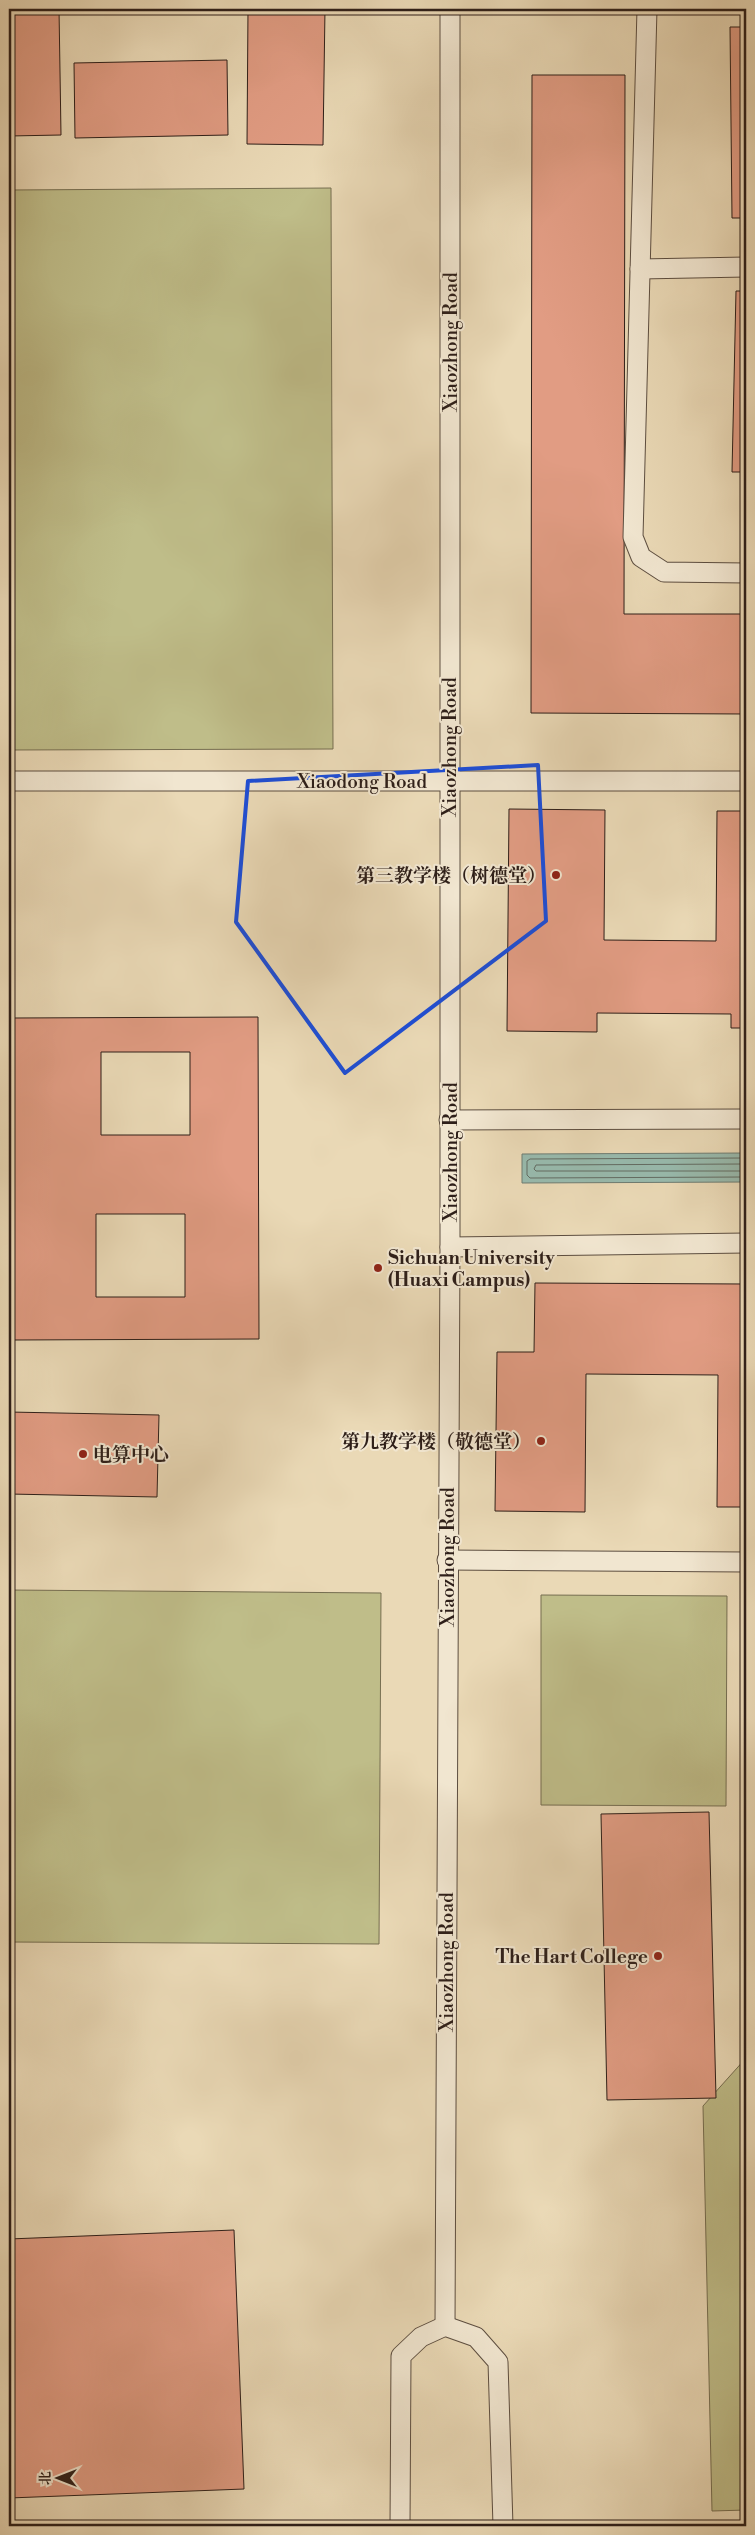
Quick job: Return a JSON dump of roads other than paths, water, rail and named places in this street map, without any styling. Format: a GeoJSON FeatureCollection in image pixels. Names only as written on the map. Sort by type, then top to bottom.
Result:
{"type":"FeatureCollection","features":[{"type":"Feature","properties":{"kind":"lane","name":"Xiaozhong Road"},"geometry":{"type":"LineString","coordinates":[[445,2326],[447,1560],[450,1247],[450,9]]}},
{"type":"Feature","properties":{"kind":"lane"},"geometry":{"type":"LineString","coordinates":[[647,9],[633,537],[641,557],[664,572],[746,573]]}},
{"type":"Feature","properties":{"kind":"lane"},"geometry":{"type":"LineString","coordinates":[[640,269],[746,267]]}},
{"type":"Feature","properties":{"kind":"lane","name":"Xiaodong Road"},"geometry":{"type":"LineString","coordinates":[[9,781],[746,781]]}},
{"type":"Feature","properties":{"kind":"lane"},"geometry":{"type":"LineString","coordinates":[[449,1120],[746,1119]]}},
{"type":"Feature","properties":{"kind":"lane"},"geometry":{"type":"LineString","coordinates":[[450,1247],[746,1243]]}},
{"type":"Feature","properties":{"kind":"lane"},"geometry":{"type":"LineString","coordinates":[[447,1560],[746,1562]]}},
{"type":"Feature","properties":{"kind":"lane"},"geometry":{"type":"LineString","coordinates":[[400,2526],[401,2356],[420,2337],[445,2326],[476,2337],[498,2362],[503,2526]]}},
{"type":"Feature","properties":{"kind":"water"},"geometry":{"type":"Polygon","coordinates":[[[746,1153],[746,1182],[522,1183],[522,1154],[746,1153]]]}},
{"type":"Feature","properties":{"kind":"place","name":"第三教学楼（树德堂）"},"geometry":{"type":"Point","coordinates":[556,875]}},
{"type":"Feature","properties":{"kind":"place","name":"Sichuan University (Huaxi Campus)"},"geometry":{"type":"Point","coordinates":[378,1268]}},
{"type":"Feature","properties":{"kind":"place","name":"第九教学楼（敬德堂）"},"geometry":{"type":"Point","coordinates":[541,1441]}},
{"type":"Feature","properties":{"kind":"place","name":"电算中心"},"geometry":{"type":"Point","coordinates":[83,1454]}},
{"type":"Feature","properties":{"kind":"place","name":"The Hart College"},"geometry":{"type":"Point","coordinates":[658,1956]}}]}
